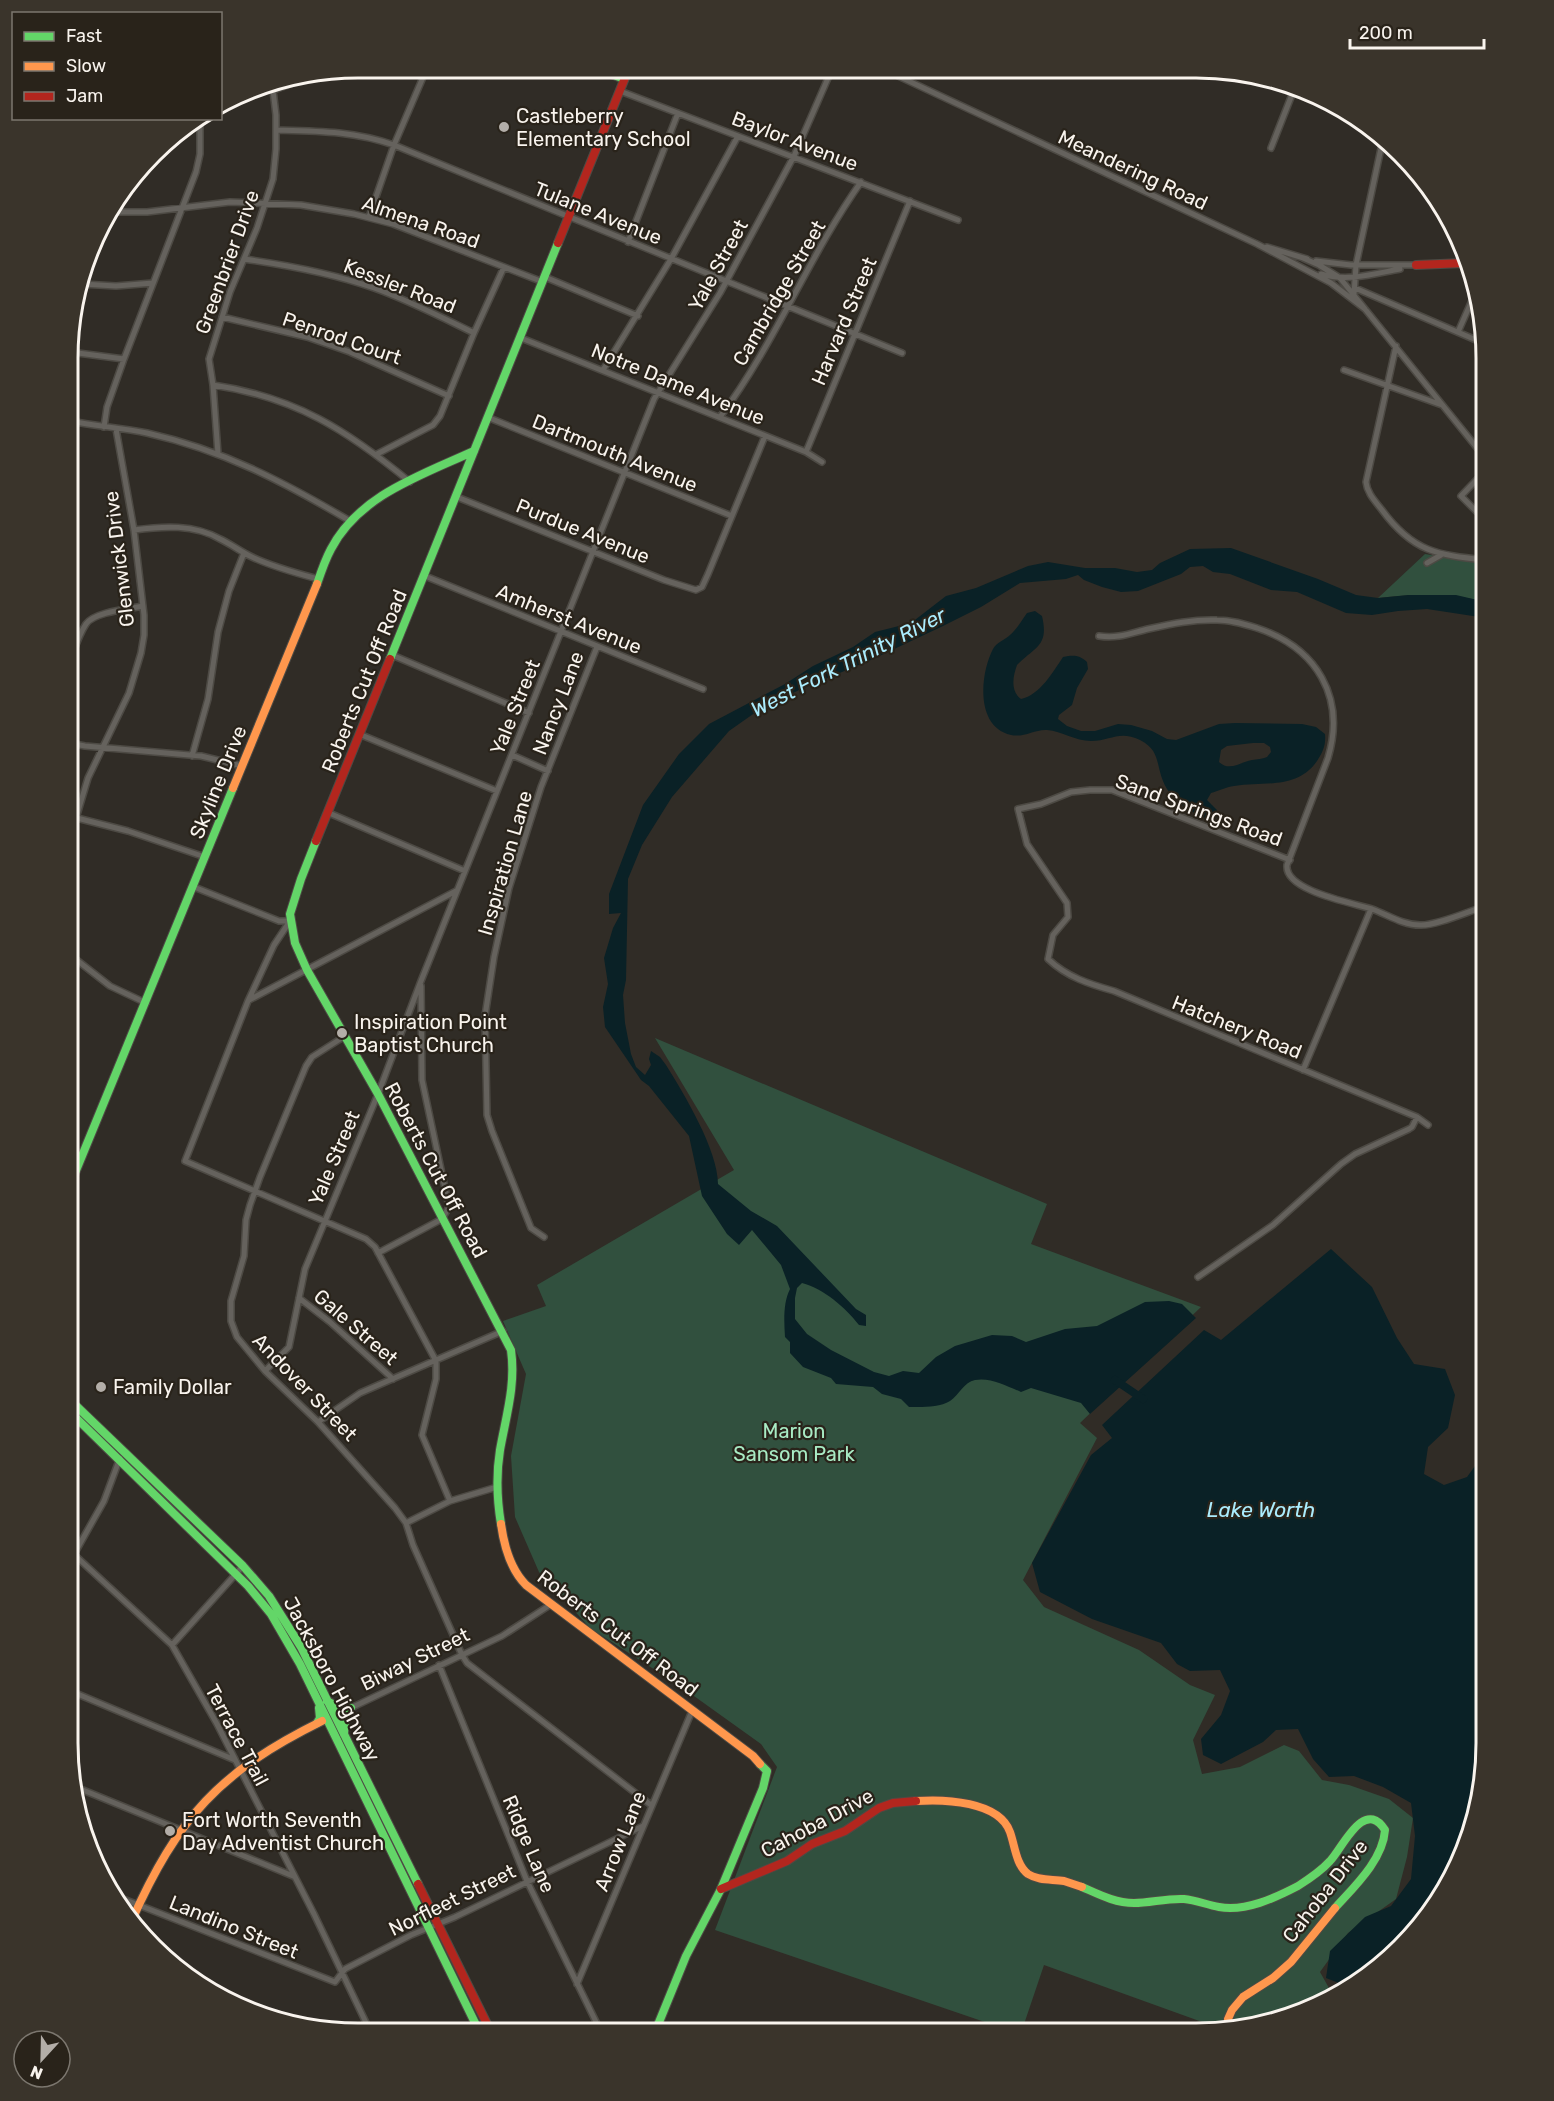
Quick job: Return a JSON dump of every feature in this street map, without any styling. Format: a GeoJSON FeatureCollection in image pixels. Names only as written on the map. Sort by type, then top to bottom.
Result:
{"type":"FeatureCollection","features":[{"type":"Feature","properties":{"kind":"street"},"geometry":{"type":"LineString","coordinates":[[369,217],[394,145],[422,78]]}},
{"type":"Feature","properties":{"kind":"street","name":"Yale Street"},"geometry":{"type":"LineString","coordinates":[[266,1371],[289,1347],[305,1269],[323,1221],[378,1094],[421,981],[658,393],[694,338],[726,282],[794,156],[828,78]]}},
{"type":"Feature","properties":{"kind":"street","name":"Meandering Road"},"geometry":{"type":"LineString","coordinates":[[902,78],[1257,244],[1331,283],[1365,309]]}},
{"type":"Feature","properties":{"kind":"street","name":"Roberts Cut Off Road"},"geometry":{"type":"LineString","coordinates":[[624,79],[521,338],[487,417],[457,497],[359,734],[294,898],[290,921],[295,943],[307,970],[378,1094],[512,1350],[514,1378],[497,1467],[497,1487],[504,1536],[512,1565],[521,1580],[550,1605],[753,1756],[767,1771],[764,1788],[721,1889],[696,1935],[659,2023]]}},
{"type":"Feature","properties":{"kind":"street","name":"Greenbrier Drive"},"geometry":{"type":"LineString","coordinates":[[218,454],[209,358],[222,317],[266,203],[275,165],[274,91]]}},
{"type":"Feature","properties":{"kind":"street","name":"Baylor Avenue"},"geometry":{"type":"LineString","coordinates":[[620,91],[958,220]]}},
{"type":"Feature","properties":{"kind":"street"},"geometry":{"type":"LineString","coordinates":[[1271,148],[1292,95]]}},
{"type":"Feature","properties":{"kind":"street"},"geometry":{"type":"LineString","coordinates":[[628,242],[678,113]]}},
{"type":"Feature","properties":{"kind":"street"},"geometry":{"type":"LineString","coordinates":[[104,427],[107,407],[124,359],[184,206],[200,154],[200,126]]}},
{"type":"Feature","properties":{"kind":"street","name":"Tulane Avenue"},"geometry":{"type":"LineString","coordinates":[[276,130],[338,131],[394,145],[902,353]]}},
{"type":"Feature","properties":{"kind":"street"},"geometry":{"type":"LineString","coordinates":[[603,370],[671,259],[738,136]]}},
{"type":"Feature","properties":{"kind":"street"},"geometry":{"type":"LineString","coordinates":[[1381,147],[1356,265],[1354,291],[1475,339]]}},
{"type":"Feature","properties":{"kind":"street","name":"Cambridge Street"},"geometry":{"type":"LineString","coordinates":[[720,417],[754,369],[805,273],[861,182]]}},
{"type":"Feature","properties":{"kind":"street","name":"Harvard Street"},"geometry":{"type":"LineString","coordinates":[[806,452],[910,201]]}},
{"type":"Feature","properties":{"kind":"street","name":"Almena Road"},"geometry":{"type":"LineString","coordinates":[[119,212],[147,212],[230,202],[301,205],[369,217],[638,315]]}},
{"type":"Feature","properties":{"kind":"street"},"geometry":{"type":"LineString","coordinates":[[1257,244],[1327,263],[1356,265],[1459,263]]}},
{"type":"Feature","properties":{"kind":"street","name":"Meandering Road"},"geometry":{"type":"LineString","coordinates":[[1304,258],[1340,278],[1354,291],[1365,309],[1476,446]]}},
{"type":"Feature","properties":{"kind":"street","name":"Kessler Road"},"geometry":{"type":"LineString","coordinates":[[244,259],[336,276],[374,288],[474,333]]}},
{"type":"Feature","properties":{"kind":"street"},"geometry":{"type":"LineString","coordinates":[[1312,272],[1340,278],[1356,277],[1416,265]]}},
{"type":"Feature","properties":{"kind":"street"},"geometry":{"type":"LineString","coordinates":[[377,454],[433,425],[440,416],[504,267]]}},
{"type":"Feature","properties":{"kind":"street"},"geometry":{"type":"LineString","coordinates":[[88,284],[116,286],[153,283]]}},
{"type":"Feature","properties":{"kind":"street"},"geometry":{"type":"LineString","coordinates":[[1458,332],[1471,303]]}},
{"type":"Feature","properties":{"kind":"street","name":"Penrod Court"},"geometry":{"type":"LineString","coordinates":[[222,317],[307,337],[350,352],[449,396]]}},
{"type":"Feature","properties":{"kind":"street","name":"Notre Dame Avenue"},"geometry":{"type":"LineString","coordinates":[[521,338],[765,435],[806,452],[822,462]]}},
{"type":"Feature","properties":{"kind":"street"},"geometry":{"type":"LineString","coordinates":[[1396,346],[1366,482],[1367,490],[1391,523],[1426,550],[1441,555],[1476,559]]}},
{"type":"Feature","properties":{"kind":"street"},"geometry":{"type":"LineString","coordinates":[[78,353],[124,359]]}},
{"type":"Feature","properties":{"kind":"street"},"geometry":{"type":"LineString","coordinates":[[1344,370],[1444,406]]}},
{"type":"Feature","properties":{"kind":"street"},"geometry":{"type":"LineString","coordinates":[[213,385],[246,390],[316,416],[377,454],[410,482]]}},
{"type":"Feature","properties":{"kind":"street","name":"Dartmouth Avenue"},"geometry":{"type":"LineString","coordinates":[[487,417],[732,516]]}},
{"type":"Feature","properties":{"kind":"street"},"geometry":{"type":"LineString","coordinates":[[78,422],[147,433],[218,454],[274,478],[350,521]]}},
{"type":"Feature","properties":{"kind":"street","name":"Glenwick Drive"},"geometry":{"type":"LineString","coordinates":[[78,802],[129,693],[144,635],[134,530],[116,429]]}},
{"type":"Feature","properties":{"kind":"street"},"geometry":{"type":"LineString","coordinates":[[732,516],[765,435]]}},
{"type":"Feature","properties":{"kind":"street","name":"Skyline Drive"},"geometry":{"type":"LineString","coordinates":[[78,1168],[331,549],[350,521],[381,495],[474,451]]}},
{"type":"Feature","properties":{"kind":"street"},"geometry":{"type":"LineString","coordinates":[[1476,480],[1461,496],[1476,511]]}},
{"type":"Feature","properties":{"kind":"street","name":"Purdue Avenue"},"geometry":{"type":"LineString","coordinates":[[457,497],[692,590],[699,589],[708,574],[732,516]]}},
{"type":"Feature","properties":{"kind":"street"},"geometry":{"type":"LineString","coordinates":[[134,530],[162,526],[200,531],[265,563],[318,579]]}},
{"type":"Feature","properties":{"kind":"street"},"geometry":{"type":"LineString","coordinates":[[192,756],[208,699],[218,632],[244,553]]}},
{"type":"Feature","properties":{"kind":"street"},"geometry":{"type":"LineString","coordinates":[[1427,563],[1441,555]]}},
{"type":"Feature","properties":{"kind":"street","name":"Amherst Avenue"},"geometry":{"type":"LineString","coordinates":[[425,576],[703,689]]}},
{"type":"Feature","properties":{"kind":"street"},"geometry":{"type":"LineString","coordinates":[[78,639],[89,620],[101,615],[143,606]]}},
{"type":"Feature","properties":{"kind":"street","name":"Sand Springs Road"},"geometry":{"type":"LineString","coordinates":[[1099,636],[1114,638],[1183,622],[1229,621],[1269,632],[1298,649],[1318,670],[1325,684],[1335,721],[1333,742],[1286,868],[1289,875],[1305,887],[1339,902],[1371,909],[1419,926],[1476,909]]}},
{"type":"Feature","properties":{"kind":"street","name":"Nancy Lane"},"geometry":{"type":"LineString","coordinates":[[548,771],[597,646]]}},
{"type":"Feature","properties":{"kind":"street"},"geometry":{"type":"LineString","coordinates":[[392,655],[529,713]]}},
{"type":"Feature","properties":{"kind":"street"},"geometry":{"type":"LineString","coordinates":[[359,734],[497,791]]}},
{"type":"Feature","properties":{"kind":"street"},"geometry":{"type":"LineString","coordinates":[[78,744],[192,756],[242,766]]}},
{"type":"Feature","properties":{"kind":"street"},"geometry":{"type":"LineString","coordinates":[[512,755],[548,771]]}},
{"type":"Feature","properties":{"kind":"street","name":"Inspiration Lane"},"geometry":{"type":"LineString","coordinates":[[544,1237],[531,1228],[487,1115],[485,1016],[498,936],[509,888],[548,771]]}},
{"type":"Feature","properties":{"kind":"street","name":"Sand Springs Road"},"geometry":{"type":"LineString","coordinates":[[1048,959],[1053,935],[1068,917],[1067,903],[1027,844],[1018,809],[1041,804],[1071,792],[1112,790],[1290,860]]}},
{"type":"Feature","properties":{"kind":"street"},"geometry":{"type":"LineString","coordinates":[[329,813],[465,871]]}},
{"type":"Feature","properties":{"kind":"street"},"geometry":{"type":"LineString","coordinates":[[78,818],[128,831],[206,857]]}},
{"type":"Feature","properties":{"kind":"street"},"geometry":{"type":"LineString","coordinates":[[194,887],[279,921],[290,921]]}},
{"type":"Feature","properties":{"kind":"street"},"geometry":{"type":"LineString","coordinates":[[248,1001],[457,891]]}},
{"type":"Feature","properties":{"kind":"street"},"geometry":{"type":"LineString","coordinates":[[1303,1070],[1371,909]]}},
{"type":"Feature","properties":{"kind":"street"},"geometry":{"type":"LineString","coordinates":[[290,921],[274,945],[248,1001],[185,1161],[366,1239],[379,1254],[436,1361],[436,1379],[422,1435],[450,1502]]}},
{"type":"Feature","properties":{"kind":"street","name":"Hatchery Road"},"geometry":{"type":"LineString","coordinates":[[1048,959],[1061,971],[1083,982],[1114,992],[1417,1117],[1428,1125]]}},
{"type":"Feature","properties":{"kind":"street"},"geometry":{"type":"LineString","coordinates":[[78,961],[110,986],[146,1003]]}},
{"type":"Feature","properties":{"kind":"street"},"geometry":{"type":"LineString","coordinates":[[379,1254],[442,1219],[449,1207],[422,1080],[421,981]]}},
{"type":"Feature","properties":{"kind":"street","name":"Andover Street"},"geometry":{"type":"LineString","coordinates":[[345,1036],[312,1057],[306,1066],[255,1192],[246,1220],[244,1256],[233,1289],[230,1311],[233,1330],[266,1371],[318,1422],[379,1488],[405,1523],[467,1663],[651,1804]]}},
{"type":"Feature","properties":{"kind":"street"},"geometry":{"type":"LineString","coordinates":[[1198,1277],[1273,1225],[1341,1164],[1365,1148],[1409,1130],[1413,1127],[1417,1117]]}},
{"type":"Feature","properties":{"kind":"street","name":"Gale Street"},"geometry":{"type":"LineString","coordinates":[[299,1298],[338,1328],[393,1379]]}},
{"type":"Feature","properties":{"kind":"street"},"geometry":{"type":"LineString","coordinates":[[318,1422],[347,1400],[502,1331]]}},
{"type":"Feature","properties":{"kind":"street","name":"Jacksboro Highway"},"geometry":{"type":"LineString","coordinates":[[78,1407],[243,1566],[278,1609],[301,1647],[323,1703]]}},
{"type":"Feature","properties":{"kind":"street","name":"Jacksboro Highway"},"geometry":{"type":"LineString","coordinates":[[78,1420],[169,1508],[233,1577],[258,1597],[271,1614],[330,1717],[363,1796],[475,2023]]}},
{"type":"Feature","properties":{"kind":"street"},"geometry":{"type":"LineString","coordinates":[[78,1547],[104,1501],[123,1450]]}},
{"type":"Feature","properties":{"kind":"street"},"geometry":{"type":"LineString","coordinates":[[405,1523],[450,1502],[497,1487]]}},
{"type":"Feature","properties":{"kind":"street"},"geometry":{"type":"LineString","coordinates":[[169,1508],[175,1501]]}},
{"type":"Feature","properties":{"kind":"street","name":"Terrace Trail"},"geometry":{"type":"LineString","coordinates":[[78,1558],[172,1646],[239,1768],[314,1914],[366,2023]]}},
{"type":"Feature","properties":{"kind":"street"},"geometry":{"type":"LineString","coordinates":[[172,1646],[243,1566]]}},
{"type":"Feature","properties":{"kind":"street","name":"Biway Street"},"geometry":{"type":"LineString","coordinates":[[135,1912],[155,1867],[180,1829],[216,1788],[239,1768],[317,1723],[522,1624],[550,1605]]}},
{"type":"Feature","properties":{"kind":"street","name":"Ridge Lane"},"geometry":{"type":"LineString","coordinates":[[439,1665],[527,1881],[596,2023]]}},
{"type":"Feature","properties":{"kind":"street"},"geometry":{"type":"LineString","coordinates":[[78,1694],[234,1760]]}},
{"type":"Feature","properties":{"kind":"street"},"geometry":{"type":"LineString","coordinates":[[317,1723],[323,1703],[339,1708],[351,1708],[345,1720],[344,1735]]}},
{"type":"Feature","properties":{"kind":"street","name":"Arrow Lane"},"geometry":{"type":"LineString","coordinates":[[577,1984],[692,1711]]}},
{"type":"Feature","properties":{"kind":"street","name":"Jacksboro Highway"},"geometry":{"type":"LineString","coordinates":[[330,1717],[344,1735],[487,2023]]}},
{"type":"Feature","properties":{"kind":"street"},"geometry":{"type":"LineString","coordinates":[[82,1789],[293,1876]]}},
{"type":"Feature","properties":{"kind":"street"},"geometry":{"type":"LineString","coordinates":[[363,1796],[372,1792]]}},
{"type":"Feature","properties":{"kind":"street","name":"Cahoba Drive"},"geometry":{"type":"LineString","coordinates":[[721,1889],[778,1866],[809,1845],[845,1831],[874,1809],[905,1801],[944,1800],[969,1803],[998,1817],[1007,1826],[1020,1862],[1025,1872],[1030,1875],[1064,1881],[1122,1902],[1183,1899],[1227,1908],[1261,1901],[1291,1890],[1318,1872],[1336,1854],[1359,1823],[1368,1820],[1382,1825],[1383,1843],[1351,1889],[1280,1972],[1247,1993],[1234,2005],[1229,2021]]}},
{"type":"Feature","properties":{"kind":"street","name":"Norfleet Street"},"geometry":{"type":"LineString","coordinates":[[341,1974],[345,1969],[428,1928],[643,1826]]}},
{"type":"Feature","properties":{"kind":"street","name":"Landino Street"},"geometry":{"type":"LineString","coordinates":[[125,1899],[331,1982],[336,1981],[341,1974]]}},
{"type":"Feature","properties":{"kind":"green space"},"geometry":{"type":"Polygon","coordinates":[[[1425,554],[1476,562],[1476,600],[1432,595],[1378,598],[1425,554]]]}},
{"type":"Feature","properties":{"kind":"green space","name":"Marion Sansom Park"},"geometry":{"type":"Polygon","coordinates":[[[655,1038],[1047,1204],[1031,1244],[1201,1307],[1080,1423],[1097,1438],[1023,1580],[1044,1607],[1139,1650],[1190,1685],[1215,1695],[1193,1740],[1202,1774],[1240,1767],[1284,1745],[1299,1751],[1322,1780],[1349,1785],[1389,1799],[1413,1818],[1407,1857],[1396,1899],[1348,1933],[1320,1972],[1330,1989],[1303,2002],[1251,2018],[1204,2023],[1044,1965],[1024,2023],[988,2023],[715,1930],[777,1767],[761,1744],[680,1686],[590,1628],[539,1572],[515,1517],[511,1456],[526,1374],[503,1321],[546,1306],[537,1285],[734,1170],[655,1038]]]}},
{"type":"Feature","properties":{"kind":"water"},"geometry":{"type":"Polygon","coordinates":[[[1231,548],[1356,595],[1378,598],[1408,595],[1456,595],[1476,600],[1476,616],[1427,609],[1372,615],[1346,613],[1297,592],[1271,590],[1230,574],[1213,572],[1203,566],[1190,567],[1181,574],[1138,591],[1121,592],[1102,587],[1078,575],[1066,579],[1020,583],[981,607],[943,626],[799,690],[756,712],[729,731],[672,797],[642,845],[628,879],[626,980],[623,995],[631,1054],[636,1067],[645,1075],[651,1065],[649,1059],[651,1051],[666,1065],[706,1139],[717,1170],[718,1184],[751,1211],[777,1226],[856,1309],[866,1315],[866,1326],[859,1325],[834,1300],[802,1283],[797,1288],[795,1298],[795,1319],[807,1334],[831,1350],[874,1372],[889,1376],[903,1371],[919,1373],[936,1357],[955,1346],[992,1335],[1012,1336],[1026,1342],[1065,1329],[1097,1326],[1145,1302],[1169,1301],[1182,1304],[1196,1318],[1090,1414],[1081,1403],[1031,1388],[1021,1392],[981,1379],[971,1381],[946,1403],[924,1407],[909,1407],[901,1399],[882,1394],[873,1387],[836,1384],[831,1378],[803,1367],[790,1353],[790,1342],[785,1337],[784,1318],[790,1289],[781,1265],[752,1230],[739,1245],[727,1234],[702,1196],[689,1136],[649,1086],[641,1080],[605,1027],[603,1007],[608,984],[604,958],[613,928],[621,913],[609,914],[609,894],[643,805],[679,754],[709,724],[785,684],[813,666],[853,647],[875,632],[911,623],[946,596],[976,588],[1028,566],[1048,562],[1085,568],[1115,568],[1137,572],[1152,570],[1160,563],[1190,549],[1231,548]]]}},
{"type":"Feature","properties":{"kind":"water"},"geometry":{"type":"Polygon","coordinates":[[[1035,611],[1042,616],[1044,634],[1039,645],[1017,665],[1014,688],[1021,699],[1040,688],[1063,657],[1076,656],[1087,662],[1088,669],[1077,688],[1072,705],[1059,715],[1058,719],[1067,726],[1081,731],[1095,731],[1118,724],[1131,725],[1152,731],[1167,739],[1176,740],[1219,724],[1302,724],[1316,727],[1325,734],[1322,751],[1309,770],[1290,780],[1279,783],[1234,786],[1211,793],[1207,800],[1217,810],[1217,817],[1212,820],[1190,810],[1171,795],[1163,781],[1151,748],[1133,737],[1121,736],[1091,741],[1047,730],[1016,736],[999,730],[991,722],[986,711],[983,685],[985,672],[993,649],[1013,633],[1027,613],[1035,611]],[[1264,743],[1227,746],[1221,750],[1219,762],[1227,766],[1235,766],[1267,757],[1271,752],[1270,747],[1264,743]]]}},
{"type":"Feature","properties":{"kind":"water","name":"Lake Worth"},"geometry":{"type":"Polygon","coordinates":[[[1331,1249],[1372,1287],[1397,1338],[1414,1364],[1445,1369],[1455,1395],[1448,1428],[1428,1447],[1424,1474],[1444,1485],[1467,1477],[1476,1465],[1476,1743],[1471,1798],[1455,1850],[1429,1899],[1407,1928],[1381,1954],[1340,1983],[1326,1978],[1330,1951],[1365,1917],[1391,1906],[1411,1879],[1415,1836],[1411,1803],[1383,1787],[1354,1776],[1329,1777],[1313,1759],[1298,1729],[1276,1730],[1263,1742],[1221,1764],[1203,1755],[1201,1739],[1221,1715],[1230,1691],[1220,1670],[1190,1671],[1177,1664],[1161,1643],[1092,1619],[1040,1592],[1032,1563],[1091,1455],[1112,1438],[1102,1425],[1204,1330],[1221,1340],[1331,1249]]]}},
{"type":"Feature","properties":{"kind":"waterway","name":"West Fork Trinity River"},"geometry":{"type":"LineString","coordinates":[[1115,1380],[1143,1399]]}},
{"type":"Feature","properties":{"kind":"traffic: fast"},"geometry":{"type":"LineString","coordinates":[[390,659],[558,243]]}},
{"type":"Feature","properties":{"kind":"traffic: fast"},"geometry":{"type":"LineString","coordinates":[[317,584],[331,549],[343,530],[358,514],[413,478],[474,451]]}},
{"type":"Feature","properties":{"kind":"traffic: fast"},"geometry":{"type":"LineString","coordinates":[[78,1166],[233,788]]}},
{"type":"Feature","properties":{"kind":"traffic: fast"},"geometry":{"type":"LineString","coordinates":[[316,841],[290,914],[295,943],[307,970],[378,1094],[511,1350],[511,1388],[498,1469],[501,1524]]}},
{"type":"Feature","properties":{"kind":"traffic: fast"},"geometry":{"type":"LineString","coordinates":[[78,1408],[243,1566],[269,1596],[301,1647],[418,1884]]}},
{"type":"Feature","properties":{"kind":"traffic: fast"},"geometry":{"type":"LineString","coordinates":[[78,1420],[248,1586],[271,1614],[300,1664],[475,2023]]}},
{"type":"Feature","properties":{"kind":"traffic: fast"},"geometry":{"type":"LineString","coordinates":[[327,1701],[340,1708],[351,1708]]}},
{"type":"Feature","properties":{"kind":"traffic: fast"},"geometry":{"type":"LineString","coordinates":[[317,1723],[320,1718],[319,1708]]}},
{"type":"Feature","properties":{"kind":"traffic: fast"},"geometry":{"type":"LineString","coordinates":[[344,1734],[345,1720],[351,1708]]}},
{"type":"Feature","properties":{"kind":"traffic: fast"},"geometry":{"type":"LineString","coordinates":[[659,2023],[686,1956],[721,1889],[763,1788],[767,1771],[760,1764]]}},
{"type":"Feature","properties":{"kind":"traffic: fast"},"geometry":{"type":"LineString","coordinates":[[1082,1887],[1107,1898],[1127,1903],[1184,1899],[1229,1908],[1249,1906],[1280,1895],[1306,1881],[1330,1861],[1347,1837],[1362,1822],[1369,1819],[1377,1821],[1385,1830],[1379,1852],[1359,1882],[1335,1908]]}},
{"type":"Feature","properties":{"kind":"traffic: slow"},"geometry":{"type":"LineString","coordinates":[[233,788],[317,584]]}},
{"type":"Feature","properties":{"kind":"traffic: slow"},"geometry":{"type":"LineString","coordinates":[[501,1524],[509,1557],[520,1579],[526,1585],[753,1756],[760,1764]]}},
{"type":"Feature","properties":{"kind":"traffic: slow"},"geometry":{"type":"LineString","coordinates":[[135,1913],[166,1853],[206,1801],[255,1759],[322,1721]]}},
{"type":"Feature","properties":{"kind":"traffic: slow"},"geometry":{"type":"LineString","coordinates":[[916,1801],[969,1804],[995,1814],[1010,1832],[1018,1860],[1028,1874],[1082,1887]]}},
{"type":"Feature","properties":{"kind":"traffic: slow"},"geometry":{"type":"LineString","coordinates":[[1229,2021],[1232,2010],[1243,1997],[1273,1978],[1291,1962],[1335,1908]]}},
{"type":"Feature","properties":{"kind":"traffic: jam"},"geometry":{"type":"LineString","coordinates":[[558,243],[625,78]]}},
{"type":"Feature","properties":{"kind":"traffic: jam"},"geometry":{"type":"LineString","coordinates":[[1416,265],[1459,263]]}},
{"type":"Feature","properties":{"kind":"traffic: jam"},"geometry":{"type":"LineString","coordinates":[[316,841],[390,659]]}},
{"type":"Feature","properties":{"kind":"traffic: jam"},"geometry":{"type":"LineString","coordinates":[[721,1889],[787,1861],[812,1844],[845,1831],[879,1808],[893,1803],[916,1801]]}},
{"type":"Feature","properties":{"kind":"traffic: jam"},"geometry":{"type":"LineString","coordinates":[[418,1884],[487,2023]]}},
{"type":"Feature","properties":{"kind":"place","name":"Castleberry Elementary School"},"geometry":{"type":"Point","coordinates":[504,127]}},
{"type":"Feature","properties":{"kind":"place","name":"Inspiration Point Baptist Church"},"geometry":{"type":"Point","coordinates":[342,1033]}},
{"type":"Feature","properties":{"kind":"place","name":"Family Dollar"},"geometry":{"type":"Point","coordinates":[101,1387]}},
{"type":"Feature","properties":{"kind":"place","name":"Fort Worth Seventh Day Adventist Church"},"geometry":{"type":"Point","coordinates":[170,1831]}}]}
